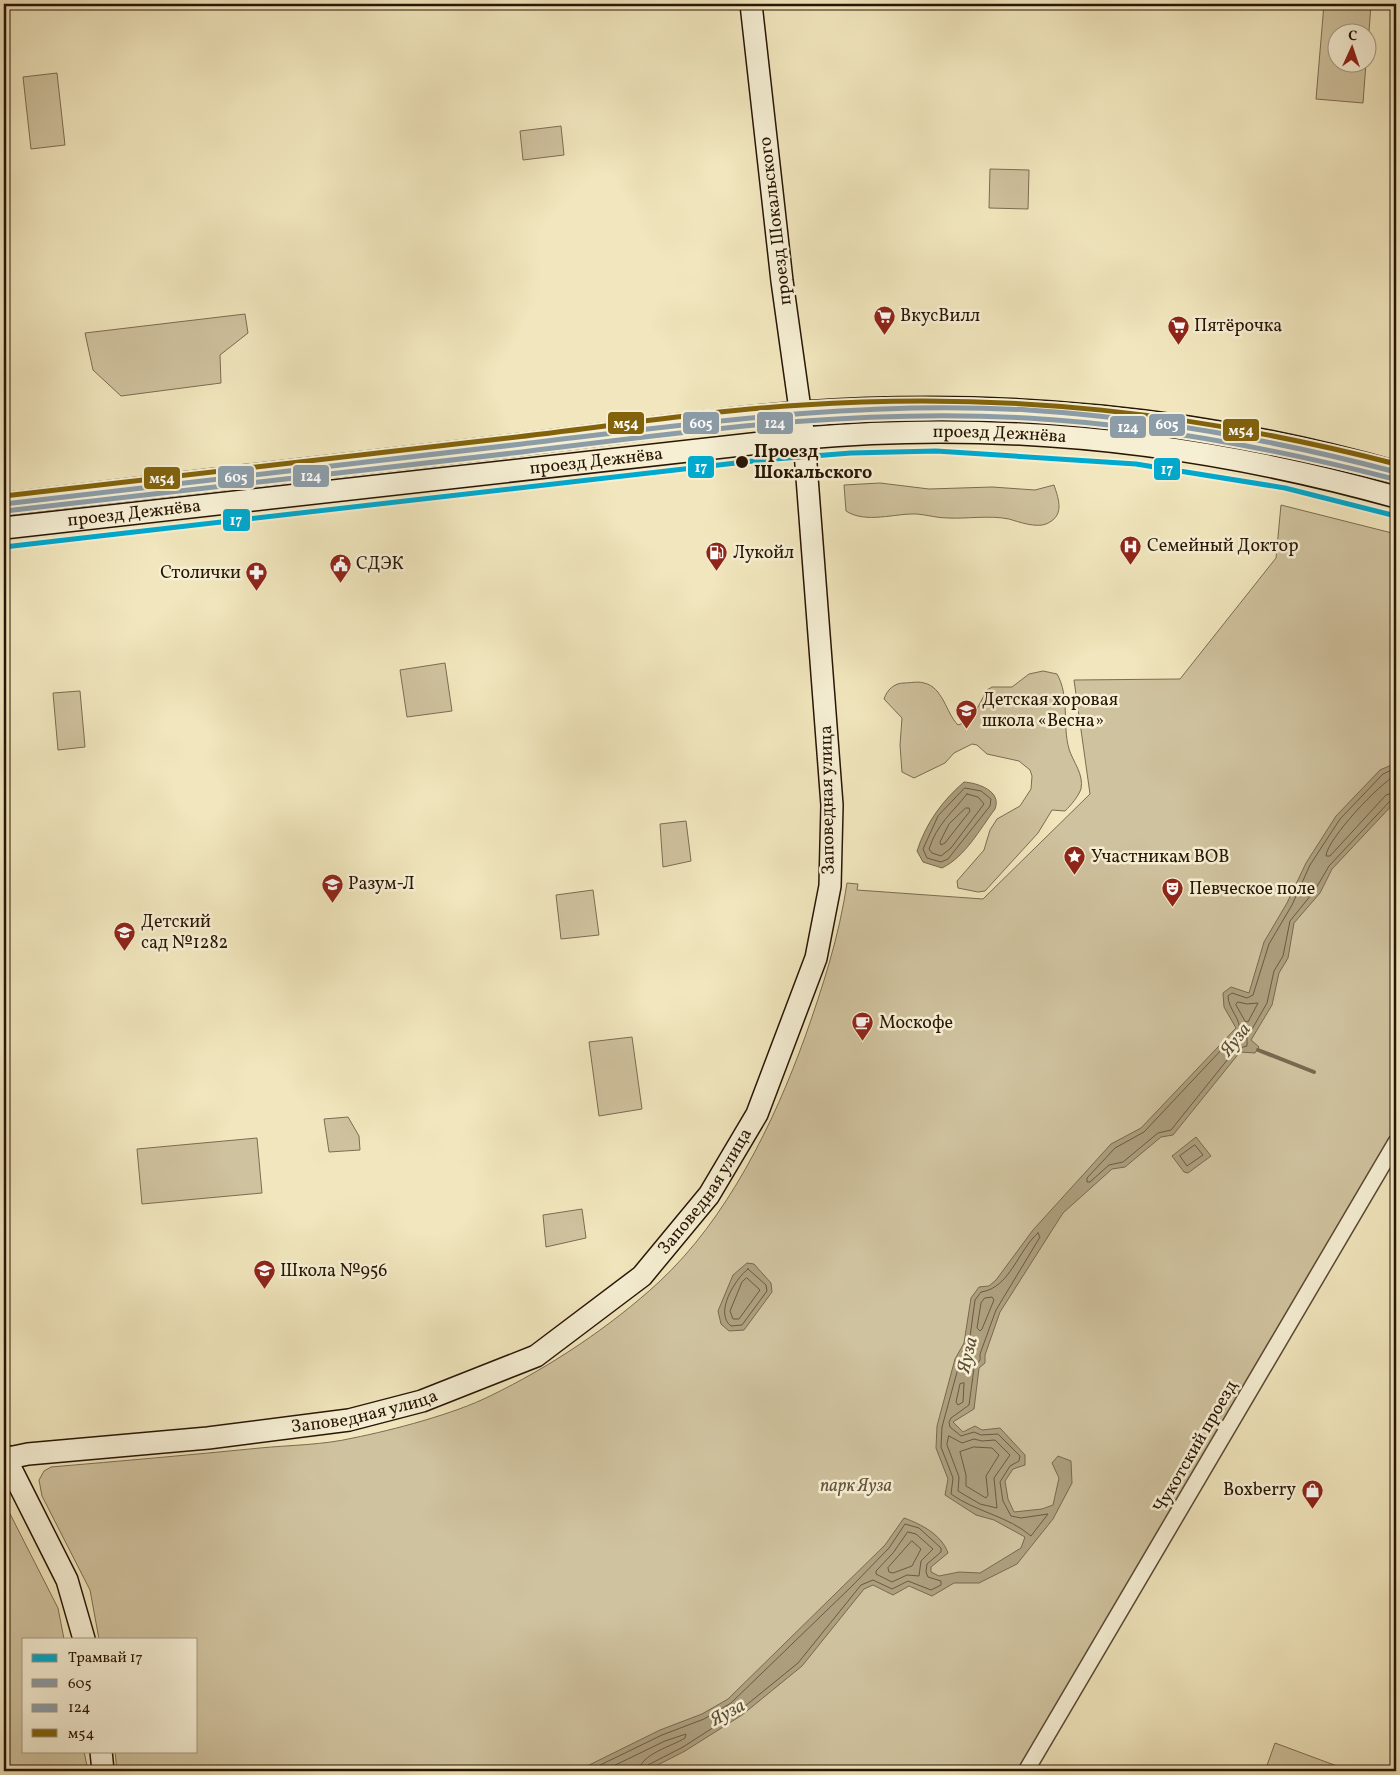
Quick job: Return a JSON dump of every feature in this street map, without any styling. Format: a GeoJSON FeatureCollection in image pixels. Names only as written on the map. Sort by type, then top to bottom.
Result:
{"type":"FeatureCollection","features":[{"type":"Feature","properties":{"kind":"main road","name":"проезд Шокальского"},"geometry":{"type":"LineString","coordinates":[[752,4],[782,281],[804,438]]}},
{"type":"Feature","properties":{"kind":"main road","name":"проезд Дежнёва"},"geometry":{"type":"LineString","coordinates":[[4,504],[800,412],[911,407],[999,409],[1112,416],[1242,436],[1357,461],[1396,472]]}},
{"type":"Feature","properties":{"kind":"main road","name":"проезд Дежнёва"},"geometry":{"type":"LineString","coordinates":[[4,528],[804,438],[926,431],[992,432],[1144,444],[1252,462],[1396,497]]}},
{"type":"Feature","properties":{"kind":"main road","name":"Заповедная улица"},"geometry":{"type":"LineString","coordinates":[[4,1458],[28,1454],[208,1438],[349,1420],[422,1401],[536,1356],[642,1276],[709,1195],[757,1114],[772,1079],[816,958],[830,886],[832,804],[829,743],[804,438]]}},
{"type":"Feature","properties":{"kind":"main road"},"geometry":{"type":"LineString","coordinates":[[4,1458],[67,1580],[84,1638]]}},
{"type":"Feature","properties":{"kind":"street","name":"Чукотский проезд"},"geometry":{"type":"LineString","coordinates":[[1026,1771],[1396,1142]]}},
{"type":"Feature","properties":{"kind":"green space"},"geometry":{"type":"Polygon","coordinates":[[[1324,4],[1371,4],[1370,22],[1328,22],[1328,72],[1365,72],[1363,103],[1316,99],[1324,4]]]}},
{"type":"Feature","properties":{"kind":"green space"},"geometry":{"type":"Polygon","coordinates":[[[57,73],[65,145],[31,149],[23,77],[57,73]]]}},
{"type":"Feature","properties":{"kind":"green space"},"geometry":{"type":"Polygon","coordinates":[[[561,126],[564,155],[523,160],[520,131],[561,126]]]}},
{"type":"Feature","properties":{"kind":"green space"},"geometry":{"type":"Polygon","coordinates":[[[990,169],[1029,170],[1028,209],[989,208],[990,169]]]}},
{"type":"Feature","properties":{"kind":"green space"},"geometry":{"type":"Polygon","coordinates":[[[245,314],[248,333],[220,355],[221,383],[121,396],[93,370],[85,333],[245,314]]]}},
{"type":"Feature","properties":{"kind":"green space"},"geometry":{"type":"Polygon","coordinates":[[[880,483],[929,489],[992,487],[1035,490],[1054,485],[1059,507],[1056,517],[1042,525],[986,517],[944,518],[908,514],[862,517],[846,511],[844,485],[880,483]]]}},
{"type":"Feature","properties":{"kind":"green space","name":"парк Яуза"},"geometry":{"type":"Polygon","coordinates":[[[1281,505],[1396,534],[1396,1126],[1317,1267],[1018,1771],[117,1771],[115,1752],[198,1752],[198,1638],[99,1638],[90,1590],[42,1496],[39,1480],[44,1471],[51,1467],[330,1442],[369,1435],[441,1415],[475,1403],[535,1372],[600,1330],[640,1299],[684,1257],[727,1199],[746,1168],[779,1103],[805,1037],[830,961],[847,883],[858,884],[857,890],[983,899],[1090,794],[1074,680],[1180,679],[1276,558],[1281,505]]]}},
{"type":"Feature","properties":{"kind":"green space"},"geometry":{"type":"Polygon","coordinates":[[[445,663],[452,711],[407,717],[400,670],[445,663]]]}},
{"type":"Feature","properties":{"kind":"green space"},"geometry":{"type":"Polygon","coordinates":[[[1043,671],[1057,674],[1061,683],[1065,701],[1067,740],[1080,773],[1081,789],[1065,811],[1052,810],[1038,833],[985,891],[978,892],[958,888],[957,881],[984,850],[990,830],[997,819],[1020,806],[1031,789],[1032,776],[1030,770],[1019,761],[987,754],[977,745],[972,744],[954,753],[945,763],[914,778],[902,772],[900,745],[902,718],[884,699],[889,690],[900,683],[917,682],[930,685],[940,695],[958,725],[971,720],[987,690],[992,687],[1012,687],[1029,674],[1043,671]]]}},
{"type":"Feature","properties":{"kind":"green space"},"geometry":{"type":"Polygon","coordinates":[[[80,691],[85,747],[58,750],[53,693],[80,691]]]}},
{"type":"Feature","properties":{"kind":"green space"},"geometry":{"type":"Polygon","coordinates":[[[686,821],[691,861],[663,867],[660,824],[686,821]]]}},
{"type":"Feature","properties":{"kind":"green space"},"geometry":{"type":"Polygon","coordinates":[[[593,890],[599,935],[561,939],[556,895],[593,890]]]}},
{"type":"Feature","properties":{"kind":"green space"},"geometry":{"type":"Polygon","coordinates":[[[632,1037],[642,1109],[599,1116],[589,1042],[632,1037]]]}},
{"type":"Feature","properties":{"kind":"green space"},"geometry":{"type":"Polygon","coordinates":[[[348,1117],[359,1136],[360,1150],[329,1152],[324,1119],[348,1117]]]}},
{"type":"Feature","properties":{"kind":"green space"},"geometry":{"type":"Polygon","coordinates":[[[257,1138],[262,1193],[142,1204],[137,1149],[257,1138]]]}},
{"type":"Feature","properties":{"kind":"green space"},"geometry":{"type":"Polygon","coordinates":[[[582,1209],[586,1238],[546,1247],[543,1215],[582,1209]]]}},
{"type":"Feature","properties":{"kind":"green space"},"geometry":{"type":"Polygon","coordinates":[[[4,1502],[58,1608],[64,1638],[22,1638],[22,1752],[84,1752],[88,1771],[4,1771],[4,1502]]]}},
{"type":"Feature","properties":{"kind":"green space"},"geometry":{"type":"Polygon","coordinates":[[[1275,1743],[1337,1766],[1335,1771],[1265,1771],[1275,1743]]]}},
{"type":"Feature","properties":{"kind":"water","name":"Яуза"},"geometry":{"type":"Polygon","coordinates":[[[1396,763],[1396,801],[1332,869],[1320,893],[1294,923],[1288,958],[1279,973],[1272,1005],[1251,1040],[1259,1047],[1255,1053],[1240,1052],[1173,1135],[1161,1137],[1125,1167],[1112,1169],[1063,1213],[1000,1312],[985,1355],[985,1363],[979,1368],[974,1409],[953,1422],[963,1432],[975,1426],[982,1430],[1000,1428],[1025,1455],[1025,1465],[1013,1469],[1005,1481],[1008,1499],[1014,1512],[1042,1509],[1053,1505],[1059,1478],[1052,1463],[1058,1456],[1071,1461],[1072,1483],[1053,1519],[1017,1564],[979,1583],[954,1583],[932,1596],[909,1586],[893,1595],[873,1585],[864,1589],[802,1666],[742,1715],[685,1751],[646,1771],[577,1771],[660,1730],[702,1714],[728,1699],[885,1545],[904,1518],[930,1531],[945,1547],[948,1553],[931,1567],[931,1572],[939,1576],[959,1572],[980,1573],[1021,1548],[1025,1537],[994,1520],[976,1515],[945,1495],[948,1479],[936,1448],[937,1426],[955,1359],[964,1343],[971,1298],[979,1287],[989,1286],[996,1280],[1033,1230],[1111,1144],[1141,1128],[1236,1028],[1224,1007],[1223,993],[1231,987],[1249,993],[1264,942],[1287,903],[1306,863],[1336,816],[1380,770],[1396,763]]]}},
{"type":"Feature","properties":{"kind":"water"},"geometry":{"type":"Polygon","coordinates":[[[964,782],[982,786],[992,793],[995,797],[995,809],[972,842],[950,863],[942,868],[923,862],[917,851],[925,831],[942,805],[964,782]]]}},
{"type":"Feature","properties":{"kind":"water"},"geometry":{"type":"Polygon","coordinates":[[[1196,1137],[1211,1156],[1188,1173],[1184,1172],[1172,1156],[1196,1137]]]}},
{"type":"Feature","properties":{"kind":"water"},"geometry":{"type":"Polygon","coordinates":[[[747,1263],[754,1264],[771,1283],[772,1292],[744,1330],[729,1331],[721,1324],[718,1311],[733,1275],[747,1263]]]}},
{"type":"Feature","properties":{"kind":"waterway"},"geometry":{"type":"LineString","coordinates":[[1258,1050],[1314,1072]]}},
{"type":"Feature","properties":{"kind":"tram line","name":"17"},"geometry":{"type":"LineString","coordinates":[[4,547],[762,460],[851,453],[936,451],[1136,464],[1285,488],[1396,516]]}},
{"type":"Feature","properties":{"kind":"transit line","name":"м54"},"geometry":{"type":"LineString","coordinates":[[4,496],[729,411],[879,401],[954,401],[1102,410],[1248,431],[1396,464]]}},
{"type":"Feature","properties":{"kind":"transit line","name":"605"},"geometry":{"type":"LineString","coordinates":[[4,504],[712,422],[838,411],[901,408],[1028,410],[1121,419],[1259,440],[1396,472]]}},
{"type":"Feature","properties":{"kind":"transit line","name":"124"},"geometry":{"type":"LineString","coordinates":[[5,511],[711,429],[774,423],[899,416],[1027,418],[1120,426],[1212,439],[1303,457],[1394,479]]}},
{"type":"Feature","properties":{"kind":"place","name":"ВкусВилл"},"geometry":{"type":"Point","coordinates":[884,335]}},
{"type":"Feature","properties":{"kind":"place","name":"Пятёрочка"},"geometry":{"type":"Point","coordinates":[1178,345]}},
{"type":"Feature","properties":{"kind":"place","name":"Проезд Шокальского"},"geometry":{"type":"Point","coordinates":[742,462]}},
{"type":"Feature","properties":{"kind":"place","name":"Семейный Доктор"},"geometry":{"type":"Point","coordinates":[1131,565]}},
{"type":"Feature","properties":{"kind":"place","name":"Лукойл"},"geometry":{"type":"Point","coordinates":[717,572]}},
{"type":"Feature","properties":{"kind":"place","name":"СДЭК"},"geometry":{"type":"Point","coordinates":[340,583]}},
{"type":"Feature","properties":{"kind":"place","name":"Столички"},"geometry":{"type":"Point","coordinates":[257,592]}},
{"type":"Feature","properties":{"kind":"place","name":"Детская хоровая школа «Весна»"},"geometry":{"type":"Point","coordinates":[966,729]}},
{"type":"Feature","properties":{"kind":"place","name":"Участникам ВОВ"},"geometry":{"type":"Point","coordinates":[1075,876]}},
{"type":"Feature","properties":{"kind":"place","name":"Разум-Л"},"geometry":{"type":"Point","coordinates":[332,903]}},
{"type":"Feature","properties":{"kind":"place","name":"Певческое поле"},"geometry":{"type":"Point","coordinates":[1173,908]}},
{"type":"Feature","properties":{"kind":"place","name":"Детский сад №1282"},"geometry":{"type":"Point","coordinates":[125,951]}},
{"type":"Feature","properties":{"kind":"place","name":"Москофе"},"geometry":{"type":"Point","coordinates":[863,1042]}},
{"type":"Feature","properties":{"kind":"place","name":"Школа №956"},"geometry":{"type":"Point","coordinates":[264,1290]}},
{"type":"Feature","properties":{"kind":"place","name":"Boxberry"},"geometry":{"type":"Point","coordinates":[1312,1509]}}]}
